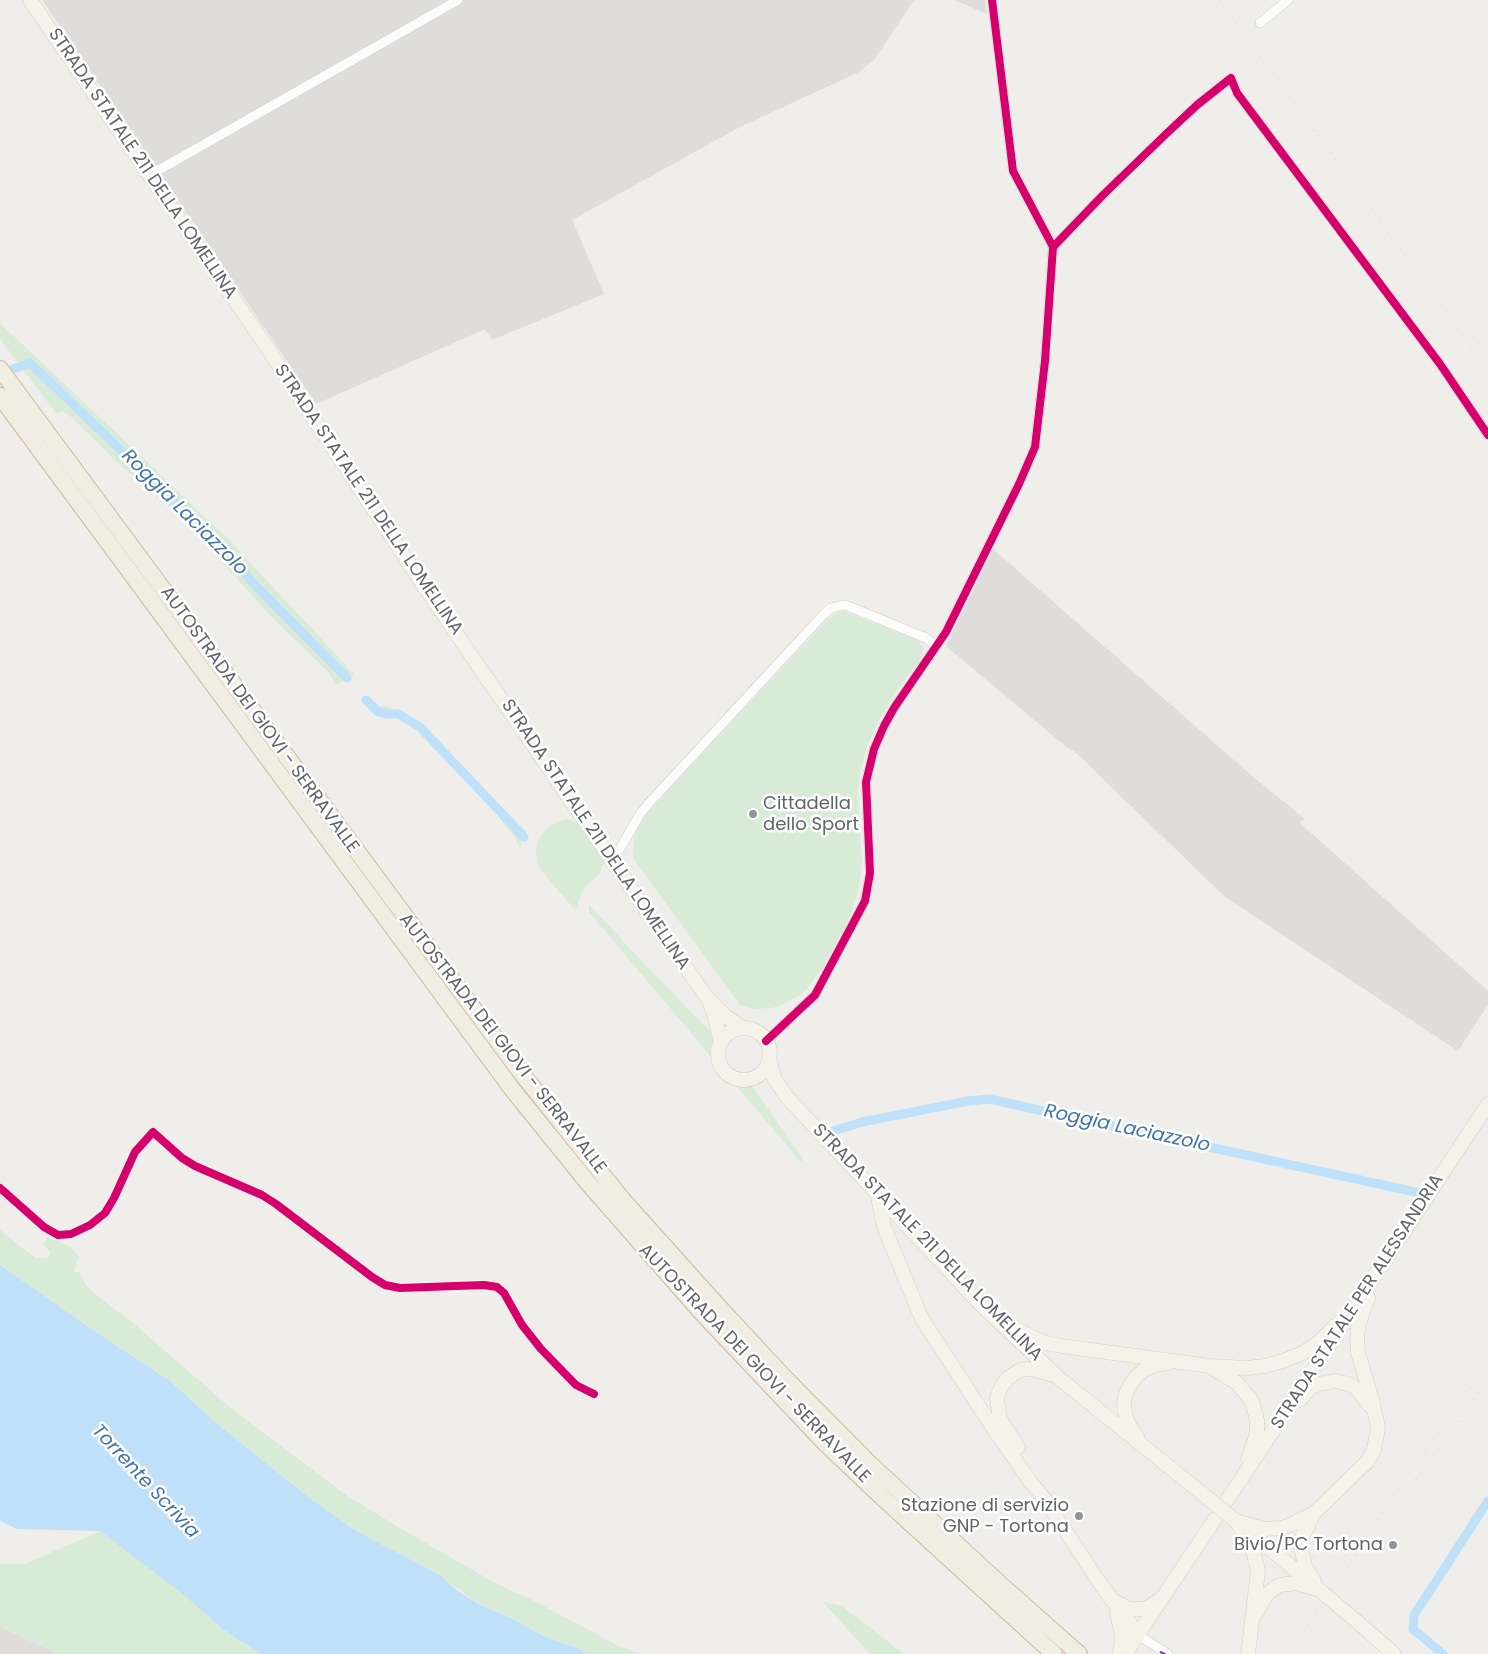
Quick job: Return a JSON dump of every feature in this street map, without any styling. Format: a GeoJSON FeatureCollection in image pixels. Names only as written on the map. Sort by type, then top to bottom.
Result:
{"type":"FeatureCollection","features":[{"type":"Feature","properties":{"kind":"highway","name":"AUTOSTRADA DEI GIOVI - SERRAVALLE"},"geometry":{"type":"LineString","coordinates":[[0,369],[513,1062],[622,1198],[718,1306],[843,1437],[951,1539],[1078,1654]]}},
{"type":"Feature","properties":{"kind":"highway","name":"AUTOSTRADA DEI GIOVI - SERRAVALLE"},"geometry":{"type":"LineString","coordinates":[[0,396],[506,1081],[588,1183],[702,1314],[819,1436],[898,1513],[1054,1654]]}},
{"type":"Feature","properties":{"kind":"main road","name":"STRADA STATALE 211 DELLA LOMELLINA"},"geometry":{"type":"LineString","coordinates":[[30,0],[266,346],[431,597],[708,999],[724,1015],[743,1028],[759,1033],[766,1041],[774,1078],[786,1096],[981,1305],[1060,1379],[1236,1521],[1394,1654]]}},
{"type":"Feature","properties":{"kind":"main road","name":"STRADA STATALE 211 DELLA LOMELLINA"},"geometry":{"type":"LineString","coordinates":[[708,999],[716,1018],[721,1042],[718,1053],[723,1069],[731,1076],[767,1085],[786,1096]]}},
{"type":"Feature","properties":{"kind":"main road"},"geometry":{"type":"LineString","coordinates":[[721,1042],[732,1031],[743,1028]]}},
{"type":"Feature","properties":{"kind":"main road"},"geometry":{"type":"LineString","coordinates":[[746,1079],[756,1076],[764,1070],[769,1056]]}},
{"type":"Feature","properties":{"kind":"main road","name":"STRADA STATALE PER ALESSANDRIA"},"geometry":{"type":"LineString","coordinates":[[1228,1500],[1488,1104]]}},
{"type":"Feature","properties":{"kind":"main road"},"geometry":{"type":"LineString","coordinates":[[878,1195],[884,1228],[922,1319],[995,1431],[1046,1501],[1099,1582],[1138,1635]]}},
{"type":"Feature","properties":{"kind":"main road"},"geometry":{"type":"LineString","coordinates":[[1236,1521],[1254,1527],[1273,1529],[1290,1525],[1314,1513],[1368,1461],[1377,1440],[1378,1428],[1358,1353],[1356,1338],[1363,1309],[1381,1268]]}},
{"type":"Feature","properties":{"kind":"main road"},"geometry":{"type":"LineString","coordinates":[[981,1305],[1011,1326],[1046,1343],[1208,1366],[1247,1368],[1265,1366],[1301,1354],[1319,1342],[1357,1304]]}},
{"type":"Feature","properties":{"kind":"main road"},"geometry":{"type":"LineString","coordinates":[[1158,1459],[1130,1427],[1125,1412],[1125,1396],[1137,1376],[1145,1369],[1177,1361]]}},
{"type":"Feature","properties":{"kind":"main road"},"geometry":{"type":"LineString","coordinates":[[1208,1366],[1237,1383],[1252,1401],[1256,1411],[1257,1434],[1252,1451],[1236,1486]]}},
{"type":"Feature","properties":{"kind":"main road"},"geometry":{"type":"LineString","coordinates":[[1046,1501],[1030,1466],[1000,1419],[997,1398],[1001,1387],[1008,1378],[1020,1370],[1037,1370],[1060,1379]]}},
{"type":"Feature","properties":{"kind":"main road"},"geometry":{"type":"LineString","coordinates":[[1273,1431],[1310,1388],[1328,1382],[1343,1382],[1358,1390],[1376,1417]]}},
{"type":"Feature","properties":{"kind":"main road"},"geometry":{"type":"LineString","coordinates":[[1314,1513],[1302,1538],[1302,1557],[1309,1572],[1323,1593]]}},
{"type":"Feature","properties":{"kind":"main road"},"geometry":{"type":"LineString","coordinates":[[1125,1654],[1215,1519]]}},
{"type":"Feature","properties":{"kind":"main road"},"geometry":{"type":"LineString","coordinates":[[1236,1521],[1248,1538],[1256,1559],[1258,1571],[1248,1654]]}},
{"type":"Feature","properties":{"kind":"main road"},"geometry":{"type":"LineString","coordinates":[[1253,1623],[1260,1603],[1267,1594],[1279,1585],[1297,1583],[1323,1593]]}},
{"type":"Feature","properties":{"kind":"main road"},"geometry":{"type":"LineString","coordinates":[[1112,1599],[1129,1609],[1140,1609],[1147,1608],[1165,1595]]}},
{"type":"Feature","properties":{"kind":"main road"},"geometry":{"type":"LineString","coordinates":[[1112,1599],[1122,1628],[1120,1654]]}},
{"type":"Feature","properties":{"kind":"street"},"geometry":{"type":"LineString","coordinates":[[150,175],[458,0]]}},
{"type":"Feature","properties":{"kind":"street"},"geometry":{"type":"LineString","coordinates":[[766,1041],[815,995],[865,901],[870,873],[866,782],[874,749],[887,720],[937,647],[964,599],[1035,447],[1044,369],[1053,247],[1013,171],[992,0]]}},
{"type":"Feature","properties":{"kind":"street"},"geometry":{"type":"LineString","coordinates":[[1260,24],[1288,0]]}},
{"type":"Feature","properties":{"kind":"street"},"geometry":{"type":"LineString","coordinates":[[1053,247],[1172,128],[1231,78],[1237,93],[1440,364],[1488,435]]}},
{"type":"Feature","properties":{"kind":"street"},"geometry":{"type":"LineString","coordinates":[[611,857],[620,848],[636,819],[649,803],[831,608],[848,606],[926,638],[937,647]]}},
{"type":"Feature","properties":{"kind":"street"},"geometry":{"type":"LineString","coordinates":[[1480,1116],[1488,1098]]}},
{"type":"Feature","properties":{"kind":"street"},"geometry":{"type":"LineString","coordinates":[[1138,1635],[1168,1654]]}},
{"type":"Feature","properties":{"kind":"shaded area"},"geometry":{"type":"Polygon","coordinates":[[[42,0],[914,0],[874,60],[859,72],[740,127],[572,220],[604,294],[492,340],[485,329],[314,405],[312,398],[42,0]]]}},
{"type":"Feature","properties":{"kind":"shaded area"},"geometry":{"type":"Polygon","coordinates":[[[954,0],[985,0],[987,14],[954,0]]]}},
{"type":"Feature","properties":{"kind":"shaded area"},"geometry":{"type":"Polygon","coordinates":[[[993,549],[1251,775],[1300,815],[1304,819],[1300,823],[1488,991],[1488,1005],[1458,1051],[1224,896],[1073,750],[1071,751],[946,646],[993,549]]]}},
{"type":"Feature","properties":{"kind":"shaded area"},"geometry":{"type":"Polygon","coordinates":[[[0,1626],[5,1629],[59,1654],[0,1654],[0,1626]]]}},
{"type":"Feature","properties":{"kind":"green space"},"geometry":{"type":"Polygon","coordinates":[[[0,323],[228,539],[354,674],[336,685],[329,673],[266,611],[183,518],[121,466],[71,417],[62,411],[56,413],[0,339],[0,323]]]}},
{"type":"Feature","properties":{"kind":"green space","name":"Cittadella dello Sport"},"geometry":{"type":"Polygon","coordinates":[[[844,611],[917,640],[924,649],[919,662],[898,689],[881,716],[868,744],[860,772],[858,792],[862,863],[859,887],[851,915],[822,969],[808,988],[799,996],[780,1006],[752,1009],[740,1005],[633,858],[634,838],[638,827],[650,810],[827,620],[837,613],[844,611]]]}},
{"type":"Feature","properties":{"kind":"green space"},"geometry":{"type":"Polygon","coordinates":[[[382,705],[400,711],[416,720],[510,815],[527,833],[522,840],[520,849],[515,838],[489,804],[412,726],[397,718],[373,716],[382,705]]]}},
{"type":"Feature","properties":{"kind":"green space"},"geometry":{"type":"Polygon","coordinates":[[[568,819],[578,823],[604,861],[601,872],[584,888],[574,909],[541,870],[537,862],[536,851],[537,842],[545,830],[557,822],[568,819]]]}},
{"type":"Feature","properties":{"kind":"green space"},"geometry":{"type":"Polygon","coordinates":[[[589,904],[645,965],[719,1040],[713,1059],[589,912],[589,904]]]}},
{"type":"Feature","properties":{"kind":"green space"},"geometry":{"type":"Polygon","coordinates":[[[749,1082],[803,1159],[801,1162],[734,1083],[749,1082]]]}},
{"type":"Feature","properties":{"kind":"green space"},"geometry":{"type":"Polygon","coordinates":[[[0,1230],[35,1258],[48,1258],[50,1252],[43,1244],[48,1237],[71,1247],[79,1257],[74,1271],[80,1273],[86,1285],[94,1293],[133,1323],[233,1410],[346,1495],[495,1583],[536,1602],[619,1646],[641,1654],[587,1654],[577,1648],[543,1636],[513,1619],[480,1605],[440,1575],[356,1531],[312,1500],[216,1423],[169,1380],[106,1339],[0,1265],[0,1230]]]}},
{"type":"Feature","properties":{"kind":"green space"},"geometry":{"type":"Polygon","coordinates":[[[100,1531],[180,1592],[224,1630],[261,1654],[59,1654],[0,1626],[0,1564],[25,1564],[100,1531]]]}},
{"type":"Feature","properties":{"kind":"green space"},"geometry":{"type":"Polygon","coordinates":[[[823,1602],[842,1606],[904,1654],[870,1654],[823,1602]]]}},
{"type":"Feature","properties":{"kind":"water","name":"Torrente Scrivia"},"geometry":{"type":"Polygon","coordinates":[[[0,1265],[106,1339],[169,1380],[216,1423],[312,1500],[356,1531],[440,1575],[458,1591],[480,1605],[513,1619],[543,1636],[577,1648],[587,1654],[261,1654],[224,1630],[180,1592],[100,1531],[17,1529],[0,1521],[0,1265]]]}},
{"type":"Feature","properties":{"kind":"waterway","name":"Roggia Laciazzolo"},"geometry":{"type":"LineString","coordinates":[[13,369],[30,363],[220,545],[254,584],[347,678]]}},
{"type":"Feature","properties":{"kind":"waterway","name":"Roggia Laciazzolo"},"geometry":{"type":"LineString","coordinates":[[366,700],[377,711],[386,714],[399,714],[420,727],[524,837]]}},
{"type":"Feature","properties":{"kind":"waterway","name":"Roggia Laciazzolo"},"geometry":{"type":"LineString","coordinates":[[833,1131],[862,1122],[968,1101],[989,1099],[1420,1193]]}},
{"type":"Feature","properties":{"kind":"waterway","name":"Roggia Laciazzolo"},"geometry":{"type":"LineString","coordinates":[[1443,1654],[1413,1629],[1414,1615],[1488,1501]]}},
{"type":"Feature","properties":{"kind":"railway"},"geometry":{"type":"LineString","coordinates":[[1219,0],[1488,369]]}},
{"type":"Feature","properties":{"kind":"railway"},"geometry":{"type":"LineString","coordinates":[[1465,325],[1488,356]]}},
{"type":"Feature","properties":{"kind":"railway"},"geometry":{"type":"LineString","coordinates":[[1289,1654],[1416,1462],[1464,1398],[1488,1362]]}},
{"type":"Feature","properties":{"kind":"railway"},"geometry":{"type":"LineString","coordinates":[[1384,1524],[1488,1380]]}},
{"type":"Feature","properties":{"kind":"cycle path"},"geometry":{"type":"LineString","coordinates":[[766,1041],[815,995],[865,901],[870,873],[866,782],[874,749],[894,708],[946,632],[1019,484],[1035,447],[1045,361],[1053,247],[1013,171],[992,0]]}},
{"type":"Feature","properties":{"kind":"cycle path"},"geometry":{"type":"LineString","coordinates":[[1053,247],[1166,134],[1197,105],[1231,78],[1237,93],[1440,364],[1488,435]]}},
{"type":"Feature","properties":{"kind":"cycle path"},"geometry":{"type":"LineString","coordinates":[[0,1188],[44,1227],[58,1235],[71,1234],[90,1225],[105,1213],[135,1152],[153,1132],[182,1158],[195,1166],[262,1195],[276,1204],[385,1285],[400,1288],[484,1285],[497,1287],[504,1293],[522,1325],[541,1349],[576,1385],[594,1394]]}},
{"type":"Feature","properties":{"kind":"place","name":"Cittadella dello Sport"},"geometry":{"type":"Point","coordinates":[753,814]}},
{"type":"Feature","properties":{"kind":"place","name":"Stazione di servizio GNP - Tortona"},"geometry":{"type":"Point","coordinates":[1079,1516]}},
{"type":"Feature","properties":{"kind":"place","name":"Bivio/PC Tortona"},"geometry":{"type":"Point","coordinates":[1393,1545]}}]}
